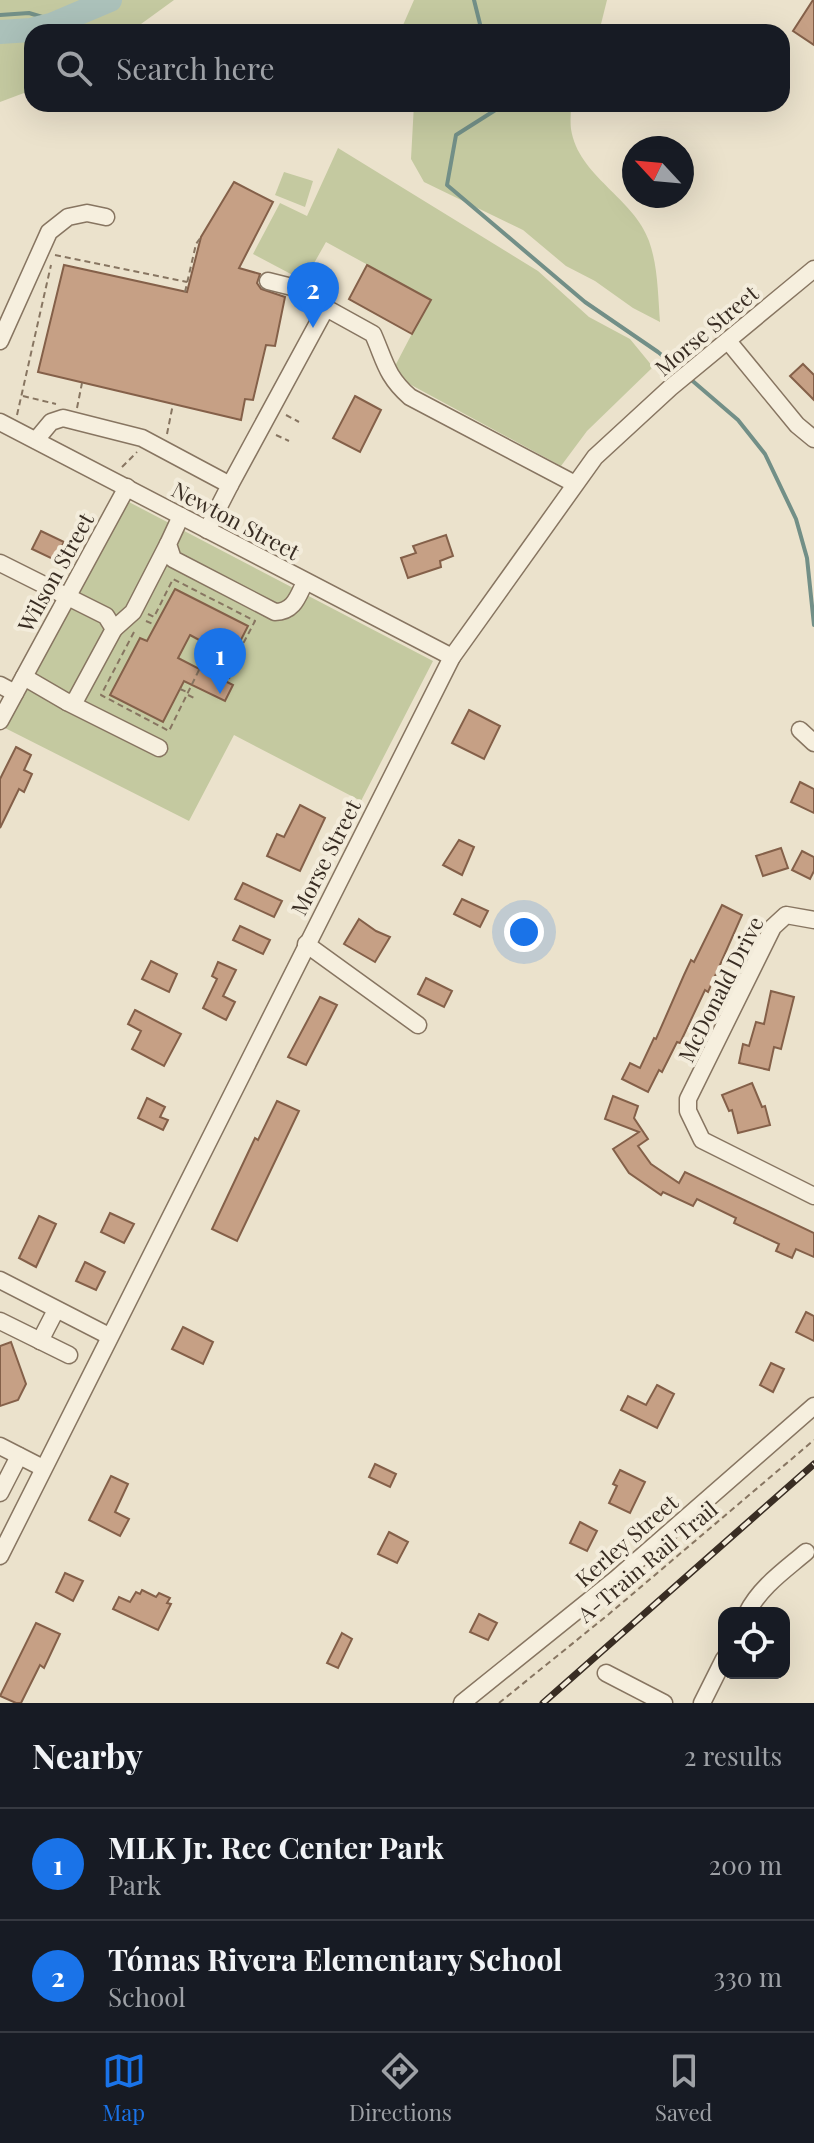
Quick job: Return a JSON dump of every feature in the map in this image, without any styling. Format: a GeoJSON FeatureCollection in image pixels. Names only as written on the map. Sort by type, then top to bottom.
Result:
{"type":"FeatureCollection","features":[{"type":"Feature","properties":{"kind":"street"},"geometry":{"type":"LineString","coordinates":[[0,341],[49,232],[68,217],[87,213],[106,217]]}},
{"type":"Feature","properties":{"kind":"street","name":"Morse Street"},"geometry":{"type":"LineString","coordinates":[[0,1556],[452,657],[595,457],[670,388],[814,269]]}},
{"type":"Feature","properties":{"kind":"street"},"geometry":{"type":"LineString","coordinates":[[268,281],[292,287],[373,334],[393,382],[410,397],[575,484]]}},
{"type":"Feature","properties":{"kind":"street"},"geometry":{"type":"LineString","coordinates":[[207,530],[326,308]]}},
{"type":"Feature","properties":{"kind":"street"},"geometry":{"type":"LineString","coordinates":[[728,341],[797,425],[814,439]]}},
{"type":"Feature","properties":{"kind":"street"},"geometry":{"type":"LineString","coordinates":[[36,440],[51,422],[63,418],[142,438],[230,485]]}},
{"type":"Feature","properties":{"kind":"street","name":"Newton Street"},"geometry":{"type":"LineString","coordinates":[[0,422],[452,657]]}},
{"type":"Feature","properties":{"kind":"street","name":"Wilson Street"},"geometry":{"type":"LineString","coordinates":[[0,721],[7,689],[24,677],[127,487]]}},
{"type":"Feature","properties":{"kind":"street"},"geometry":{"type":"LineString","coordinates":[[67,702],[75,701],[114,629],[133,612],[181,516]]}},
{"type":"Feature","properties":{"kind":"street"},"geometry":{"type":"LineString","coordinates":[[168,544],[173,559],[275,612],[284,612],[293,606],[305,582]]}},
{"type":"Feature","properties":{"kind":"street"},"geometry":{"type":"LineString","coordinates":[[0,563],[106,616],[114,629]]}},
{"type":"Feature","properties":{"kind":"street"},"geometry":{"type":"LineString","coordinates":[[24,677],[159,748]]}},
{"type":"Feature","properties":{"kind":"street"},"geometry":{"type":"LineString","coordinates":[[800,730],[814,743]]}},
{"type":"Feature","properties":{"kind":"street","name":"McDonald Drive"},"geometry":{"type":"LineString","coordinates":[[814,920],[786,915],[773,927],[688,1099],[688,1111],[702,1140],[814,1196]]}},
{"type":"Feature","properties":{"kind":"street"},"geometry":{"type":"LineString","coordinates":[[306,944],[418,1025]]}},
{"type":"Feature","properties":{"kind":"street"},"geometry":{"type":"LineString","coordinates":[[0,1280],[109,1336]]}},
{"type":"Feature","properties":{"kind":"street"},"geometry":{"type":"LineString","coordinates":[[40,1341],[56,1310]]}},
{"type":"Feature","properties":{"kind":"street"},"geometry":{"type":"LineString","coordinates":[[0,1321],[69,1355]]}},
{"type":"Feature","properties":{"kind":"street","name":"Kerley Street"},"geometry":{"type":"LineString","coordinates":[[462,1703],[616,1579],[814,1406]]}},
{"type":"Feature","properties":{"kind":"street"},"geometry":{"type":"LineString","coordinates":[[0,1446],[43,1468]]}},
{"type":"Feature","properties":{"kind":"street"},"geometry":{"type":"LineString","coordinates":[[2,1484],[19,1456]]}},
{"type":"Feature","properties":{"kind":"street"},"geometry":{"type":"LineString","coordinates":[[750,1607],[768,1585],[811,1551]]}},
{"type":"Feature","properties":{"kind":"street"},"geometry":{"type":"LineString","coordinates":[[702,1703],[718,1671]]}},
{"type":"Feature","properties":{"kind":"street"},"geometry":{"type":"LineString","coordinates":[[606,1673],[664,1703]]}},
{"type":"Feature","properties":{"kind":"path"},"geometry":{"type":"LineString","coordinates":[[185,292],[198,238],[201,237]]}},
{"type":"Feature","properties":{"kind":"path"},"geometry":{"type":"LineString","coordinates":[[17,416],[52,258],[56,254],[187,282]]}},
{"type":"Feature","properties":{"kind":"path"},"geometry":{"type":"LineString","coordinates":[[76,409],[82,383]]}},
{"type":"Feature","properties":{"kind":"path"},"geometry":{"type":"LineString","coordinates":[[22,396],[58,405],[49,409]]}},
{"type":"Feature","properties":{"kind":"path"},"geometry":{"type":"LineString","coordinates":[[159,431],[167,435],[173,404]]}},
{"type":"Feature","properties":{"kind":"path"},"geometry":{"type":"LineString","coordinates":[[67,407],[84,411]]}},
{"type":"Feature","properties":{"kind":"path"},"geometry":{"type":"LineString","coordinates":[[282,413],[299,422]]}},
{"type":"Feature","properties":{"kind":"path"},"geometry":{"type":"LineString","coordinates":[[272,433],[289,441]]}},
{"type":"Feature","properties":{"kind":"path"},"geometry":{"type":"LineString","coordinates":[[118,471],[138,452]]}},
{"type":"Feature","properties":{"kind":"path"},"geometry":{"type":"LineString","coordinates":[[155,625],[141,618],[144,612],[154,617],[173,579],[255,621],[234,661],[229,679]]}},
{"type":"Feature","properties":{"kind":"path"},"geometry":{"type":"LineString","coordinates":[[135,631],[101,695],[169,731],[199,670]]}},
{"type":"Feature","properties":{"kind":"path"},"geometry":{"type":"LineString","coordinates":[[180,689],[194,698]]}},
{"type":"Feature","properties":{"kind":"path","name":"A-Train Rail Trail"},"geometry":{"type":"LineString","coordinates":[[499,1703],[814,1440]]}},
{"type":"Feature","properties":{"kind":"green space"},"geometry":{"type":"Polygon","coordinates":[[[0,0],[174,0],[141,24],[24,24],[24,93],[0,102],[0,0]]]}},
{"type":"Feature","properties":{"kind":"green space"},"geometry":{"type":"Polygon","coordinates":[[[414,0],[607,0],[601,24],[404,24],[414,0]]]}},
{"type":"Feature","properties":{"kind":"green space"},"geometry":{"type":"Polygon","coordinates":[[[414,112],[571,112],[571,129],[584,160],[622,202],[622,208],[631,212],[649,241],[656,271],[660,322],[566,266],[523,230],[424,182],[411,159],[414,112]]]}},
{"type":"Feature","properties":{"kind":"green space"},"geometry":{"type":"Polygon","coordinates":[[[338,148],[538,271],[589,317],[630,339],[653,367],[587,431],[561,466],[402,380],[394,368],[430,299],[326,242],[304,281],[253,254],[280,203],[307,216],[338,148]]]}},
{"type":"Feature","properties":{"kind":"green space"},"geometry":{"type":"Polygon","coordinates":[[[284,172],[313,181],[305,207],[275,195],[284,172]]]}},
{"type":"Feature","properties":{"kind":"green space"},"geometry":{"type":"Polygon","coordinates":[[[127,501],[433,661],[361,801],[234,735],[189,821],[5,728],[127,501]]]}},
{"type":"Feature","properties":{"kind":"building"},"geometry":{"type":"Polygon","coordinates":[[[814,0],[814,45],[793,31],[814,0]]]}},
{"type":"Feature","properties":{"kind":"building"},"geometry":{"type":"Polygon","coordinates":[[[234,182],[273,202],[239,268],[260,274],[257,283],[261,289],[285,297],[275,346],[266,345],[253,400],[245,399],[241,420],[38,372],[64,265],[187,292],[201,237],[234,182]]]}},
{"type":"Feature","properties":{"kind":"building"},"geometry":{"type":"Polygon","coordinates":[[[367,265],[431,300],[412,334],[349,299],[367,265]]]}},
{"type":"Feature","properties":{"kind":"building"},"geometry":{"type":"Polygon","coordinates":[[[803,364],[814,375],[814,400],[790,376],[803,364]]]}},
{"type":"Feature","properties":{"kind":"building"},"geometry":{"type":"Polygon","coordinates":[[[355,396],[381,410],[360,452],[333,438],[355,396]]]}},
{"type":"Feature","properties":{"kind":"building"},"geometry":{"type":"Polygon","coordinates":[[[41,531],[64,542],[55,560],[32,549],[41,531]]]}},
{"type":"Feature","properties":{"kind":"building"},"geometry":{"type":"Polygon","coordinates":[[[446,535],[453,556],[440,561],[441,567],[408,578],[401,558],[416,553],[413,546],[446,535]]]}},
{"type":"Feature","properties":{"kind":"building"},"geometry":{"type":"Polygon","coordinates":[[[175,589],[248,626],[221,679],[233,685],[225,701],[184,681],[163,722],[110,695],[140,638],[147,641],[175,589]],[[190,635],[178,658],[203,671],[214,648],[190,635]]]}},
{"type":"Feature","properties":{"kind":"building"},"geometry":{"type":"Polygon","coordinates":[[[469,710],[500,726],[484,759],[452,743],[469,710]]]}},
{"type":"Feature","properties":{"kind":"building"},"geometry":{"type":"Polygon","coordinates":[[[16,747],[31,755],[24,770],[32,774],[24,792],[19,789],[0,828],[0,779],[16,747]]]}},
{"type":"Feature","properties":{"kind":"building"},"geometry":{"type":"Polygon","coordinates":[[[800,782],[814,789],[814,813],[791,802],[800,782]]]}},
{"type":"Feature","properties":{"kind":"building"},"geometry":{"type":"Polygon","coordinates":[[[300,805],[325,818],[300,871],[267,856],[277,834],[284,837],[300,805]]]}},
{"type":"Feature","properties":{"kind":"building"},"geometry":{"type":"Polygon","coordinates":[[[459,840],[474,847],[462,875],[443,865],[459,840]]]}},
{"type":"Feature","properties":{"kind":"building"},"geometry":{"type":"Polygon","coordinates":[[[781,848],[788,868],[763,876],[756,856],[781,848]]]}},
{"type":"Feature","properties":{"kind":"building"},"geometry":{"type":"Polygon","coordinates":[[[802,851],[814,857],[814,871],[810,879],[792,870],[802,851]]]}},
{"type":"Feature","properties":{"kind":"building"},"geometry":{"type":"Polygon","coordinates":[[[243,883],[282,901],[274,917],[235,899],[243,883]]]}},
{"type":"Feature","properties":{"kind":"building"},"geometry":{"type":"Polygon","coordinates":[[[462,899],[488,911],[480,927],[454,914],[462,899]]]}},
{"type":"Feature","properties":{"kind":"building"},"geometry":{"type":"Polygon","coordinates":[[[722,905],[742,915],[708,992],[705,990],[680,1043],[677,1042],[648,1092],[622,1079],[630,1063],[640,1068],[691,960],[694,962],[722,905]]]}},
{"type":"Feature","properties":{"kind":"building"},"geometry":{"type":"Polygon","coordinates":[[[359,919],[390,937],[375,962],[344,944],[359,919]]]}},
{"type":"Feature","properties":{"kind":"building"},"geometry":{"type":"Polygon","coordinates":[[[240,926],[270,940],[263,954],[233,940],[240,926]]]}},
{"type":"Feature","properties":{"kind":"building"},"geometry":{"type":"Polygon","coordinates":[[[151,961],[177,974],[169,992],[142,979],[151,961]]]}},
{"type":"Feature","properties":{"kind":"building"},"geometry":{"type":"Polygon","coordinates":[[[218,962],[236,970],[223,996],[235,1002],[226,1020],[203,1008],[217,979],[212,976],[218,962]]]}},
{"type":"Feature","properties":{"kind":"building"},"geometry":{"type":"Polygon","coordinates":[[[426,978],[452,991],[444,1007],[418,994],[426,978]]]}},
{"type":"Feature","properties":{"kind":"building"},"geometry":{"type":"Polygon","coordinates":[[[771,991],[794,997],[781,1049],[774,1047],[769,1070],[739,1063],[743,1044],[749,1046],[756,1022],[764,1024],[771,991]]]}},
{"type":"Feature","properties":{"kind":"building"},"geometry":{"type":"Polygon","coordinates":[[[320,997],[337,1005],[306,1065],[288,1057],[320,997]]]}},
{"type":"Feature","properties":{"kind":"building"},"geometry":{"type":"Polygon","coordinates":[[[135,1010],[181,1034],[164,1066],[132,1049],[141,1031],[128,1024],[135,1010]]]}},
{"type":"Feature","properties":{"kind":"building"},"geometry":{"type":"Polygon","coordinates":[[[752,1083],[762,1107],[765,1106],[770,1125],[738,1133],[732,1110],[729,1111],[722,1095],[752,1083]]]}},
{"type":"Feature","properties":{"kind":"building"},"geometry":{"type":"Polygon","coordinates":[[[613,1096],[638,1106],[634,1118],[648,1139],[638,1146],[651,1164],[679,1183],[685,1172],[814,1233],[814,1257],[796,1249],[792,1258],[776,1251],[779,1244],[734,1223],[736,1218],[697,1199],[693,1206],[663,1192],[661,1195],[629,1173],[613,1149],[639,1132],[605,1119],[613,1096]]]}},
{"type":"Feature","properties":{"kind":"building"},"geometry":{"type":"Polygon","coordinates":[[[147,1098],[165,1107],[160,1117],[168,1120],[163,1130],[138,1118],[147,1098]]]}},
{"type":"Feature","properties":{"kind":"building"},"geometry":{"type":"Polygon","coordinates":[[[277,1101],[299,1111],[237,1241],[212,1229],[255,1138],[258,1140],[277,1101]]]}},
{"type":"Feature","properties":{"kind":"building"},"geometry":{"type":"Polygon","coordinates":[[[110,1213],[134,1224],[124,1243],[101,1232],[110,1213]]]}},
{"type":"Feature","properties":{"kind":"building"},"geometry":{"type":"Polygon","coordinates":[[[39,1216],[56,1224],[36,1267],[19,1258],[39,1216]]]}},
{"type":"Feature","properties":{"kind":"building"},"geometry":{"type":"Polygon","coordinates":[[[85,1262],[105,1272],[96,1290],[76,1281],[85,1262]]]}},
{"type":"Feature","properties":{"kind":"building"},"geometry":{"type":"Polygon","coordinates":[[[806,1312],[814,1316],[814,1341],[796,1332],[806,1312]]]}},
{"type":"Feature","properties":{"kind":"building"},"geometry":{"type":"Polygon","coordinates":[[[183,1327],[213,1342],[203,1364],[172,1349],[183,1327]]]}},
{"type":"Feature","properties":{"kind":"building"},"geometry":{"type":"Polygon","coordinates":[[[11,1342],[26,1384],[18,1400],[0,1406],[0,1346],[11,1342]]]}},
{"type":"Feature","properties":{"kind":"building"},"geometry":{"type":"Polygon","coordinates":[[[771,1363],[784,1369],[773,1392],[760,1385],[771,1363]]]}},
{"type":"Feature","properties":{"kind":"building"},"geometry":{"type":"Polygon","coordinates":[[[657,1385],[674,1394],[657,1428],[621,1410],[628,1396],[646,1405],[657,1385]]]}},
{"type":"Feature","properties":{"kind":"building"},"geometry":{"type":"Polygon","coordinates":[[[375,1464],[396,1474],[390,1487],[369,1477],[375,1464]]]}},
{"type":"Feature","properties":{"kind":"building"},"geometry":{"type":"Polygon","coordinates":[[[620,1470],[645,1482],[630,1513],[609,1503],[620,1470]]]}},
{"type":"Feature","properties":{"kind":"building"},"geometry":{"type":"Polygon","coordinates":[[[111,1476],[128,1484],[115,1512],[129,1519],[120,1536],[89,1520],[111,1476]]]}},
{"type":"Feature","properties":{"kind":"building"},"geometry":{"type":"Polygon","coordinates":[[[580,1522],[597,1531],[587,1551],[570,1543],[580,1522]]]}},
{"type":"Feature","properties":{"kind":"building"},"geometry":{"type":"Polygon","coordinates":[[[389,1532],[408,1542],[397,1563],[378,1554],[389,1532]]]}},
{"type":"Feature","properties":{"kind":"building"},"geometry":{"type":"Polygon","coordinates":[[[65,1573],[83,1581],[73,1601],[56,1592],[65,1573]]]}},
{"type":"Feature","properties":{"kind":"building"},"geometry":{"type":"Polygon","coordinates":[[[142,1590],[156,1597],[159,1593],[170,1598],[167,1603],[171,1604],[158,1630],[113,1609],[119,1597],[130,1602],[136,1592],[140,1594],[142,1590]]]}},
{"type":"Feature","properties":{"kind":"building"},"geometry":{"type":"Polygon","coordinates":[[[479,1614],[497,1623],[488,1640],[470,1632],[479,1614]]]}},
{"type":"Feature","properties":{"kind":"building"},"geometry":{"type":"Polygon","coordinates":[[[36,1623],[60,1634],[44,1668],[40,1665],[21,1703],[16,1703],[0,1696],[36,1623]]]}},
{"type":"Feature","properties":{"kind":"building"},"geometry":{"type":"Polygon","coordinates":[[[342,1633],[352,1639],[338,1668],[327,1663],[342,1633]]]}},
{"type":"Feature","properties":{"kind":"waterway"},"geometry":{"type":"LineString","coordinates":[[53,24],[110,0]]}},
{"type":"Feature","properties":{"kind":"waterway"},"geometry":{"type":"LineString","coordinates":[[474,0],[480,24]]}},
{"type":"Feature","properties":{"kind":"waterway"},"geometry":{"type":"LineString","coordinates":[[0,15],[29,13],[59,22]]}},
{"type":"Feature","properties":{"kind":"waterway"},"geometry":{"type":"LineString","coordinates":[[0,32],[24,30]]}},
{"type":"Feature","properties":{"kind":"waterway"},"geometry":{"type":"LineString","coordinates":[[492,112],[456,135],[447,185],[585,302],[681,371]]}},
{"type":"Feature","properties":{"kind":"waterway"},"geometry":{"type":"LineString","coordinates":[[688,377],[738,420],[765,454],[796,519],[807,558],[814,625]]}},
{"type":"Feature","properties":{"kind":"railway"},"geometry":{"type":"LineString","coordinates":[[543,1703],[814,1464]]}},
{"type":"Feature","properties":{"kind":"place","name":"Tómas Rivera Elementary School"},"geometry":{"type":"Point","coordinates":[313,328]}},
{"type":"Feature","properties":{"kind":"place","name":"MLK Jr. Rec Center Park"},"geometry":{"type":"Point","coordinates":[220,694]}}]}
